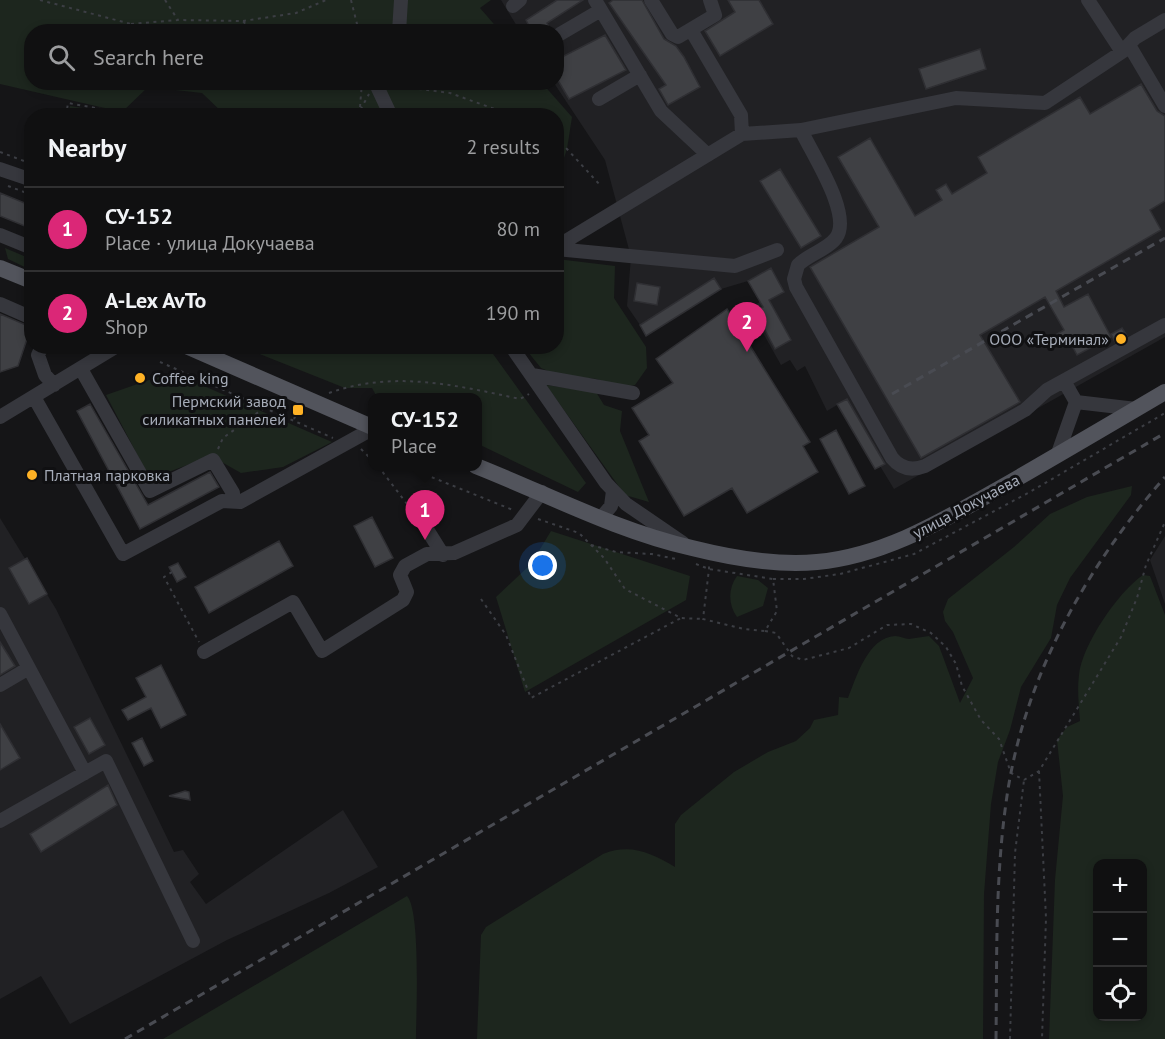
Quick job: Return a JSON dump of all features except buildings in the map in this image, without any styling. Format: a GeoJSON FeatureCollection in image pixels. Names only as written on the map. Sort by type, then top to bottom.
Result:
{"type":"FeatureCollection","features":[{"type":"Feature","properties":{"kind":"main road"},"geometry":{"type":"LineString","coordinates":[[0,268],[24,278]]}},
{"type":"Feature","properties":{"kind":"main road"},"geometry":{"type":"LineString","coordinates":[[202,354],[304,405],[368,427]]}},
{"type":"Feature","properties":{"kind":"main road","name":"улица Докучаева"},"geometry":{"type":"LineString","coordinates":[[482,468],[542,492],[688,557],[710,560],[816,562],[861,554],[922,532],[1058,456],[1165,392]]}},
{"type":"Feature","properties":{"kind":"street"},"geometry":{"type":"LineString","coordinates":[[400,24],[401,0]]}},
{"type":"Feature","properties":{"kind":"street"},"geometry":{"type":"LineString","coordinates":[[651,0],[674,36],[682,36],[715,15],[710,0]]}},
{"type":"Feature","properties":{"kind":"street"},"geometry":{"type":"LineString","coordinates":[[1088,0],[1165,106]]}},
{"type":"Feature","properties":{"kind":"street"},"geometry":{"type":"LineString","coordinates":[[564,31],[598,5],[661,111],[708,155]]}},
{"type":"Feature","properties":{"kind":"street"},"geometry":{"type":"LineString","coordinates":[[564,243],[742,134],[801,130],[956,98],[1045,103],[1125,49],[1135,38],[1165,20]]}},
{"type":"Feature","properties":{"kind":"street"},"geometry":{"type":"LineString","coordinates":[[691,30],[741,116],[742,134]]}},
{"type":"Feature","properties":{"kind":"street"},"geometry":{"type":"LineString","coordinates":[[599,99],[640,75]]}},
{"type":"Feature","properties":{"kind":"street"},"geometry":{"type":"LineString","coordinates":[[374,90],[386,108]]}},
{"type":"Feature","properties":{"kind":"street"},"geometry":{"type":"LineString","coordinates":[[801,130],[838,206],[841,227],[831,244],[798,265],[794,279],[796,287],[896,463],[907,468],[925,466],[1025,410],[1041,394],[1165,325]]}},
{"type":"Feature","properties":{"kind":"street"},"geometry":{"type":"LineString","coordinates":[[0,169],[24,177]]}},
{"type":"Feature","properties":{"kind":"street"},"geometry":{"type":"LineString","coordinates":[[0,235],[24,245]]}},
{"type":"Feature","properties":{"kind":"street"},"geometry":{"type":"LineString","coordinates":[[564,249],[735,266],[777,250]]}},
{"type":"Feature","properties":{"kind":"street"},"geometry":{"type":"LineString","coordinates":[[0,304],[24,314]]}},
{"type":"Feature","properties":{"kind":"street"},"geometry":{"type":"LineString","coordinates":[[38,354],[45,375],[54,385]]}},
{"type":"Feature","properties":{"kind":"street"},"geometry":{"type":"LineString","coordinates":[[0,417],[104,354]]}},
{"type":"Feature","properties":{"kind":"street"},"geometry":{"type":"LineString","coordinates":[[517,354],[614,491],[688,557]]}},
{"type":"Feature","properties":{"kind":"street"},"geometry":{"type":"LineString","coordinates":[[81,369],[150,491],[213,460],[233,493],[232,501]]}},
{"type":"Feature","properties":{"kind":"street"},"geometry":{"type":"LineString","coordinates":[[532,375],[633,393]]}},
{"type":"Feature","properties":{"kind":"street"},"geometry":{"type":"LineString","coordinates":[[1058,456],[1076,402],[1064,381]]}},
{"type":"Feature","properties":{"kind":"street"},"geometry":{"type":"LineString","coordinates":[[34,397],[123,554],[222,501],[240,502],[368,430]]}},
{"type":"Feature","properties":{"kind":"street"},"geometry":{"type":"LineString","coordinates":[[1076,402],[1136,409]]}},
{"type":"Feature","properties":{"kind":"street"},"geometry":{"type":"LineString","coordinates":[[601,518],[611,506],[614,491]]}},
{"type":"Feature","properties":{"kind":"street"},"geometry":{"type":"LineString","coordinates":[[204,652],[293,602],[322,651],[404,600],[407,592],[400,575],[405,566],[427,554],[454,553],[511,528],[526,515],[542,492]]}},
{"type":"Feature","properties":{"kind":"street"},"geometry":{"type":"LineString","coordinates":[[428,531],[443,555]]}},
{"type":"Feature","properties":{"kind":"street"},"geometry":{"type":"LineString","coordinates":[[0,614],[85,773]]}},
{"type":"Feature","properties":{"kind":"street"},"geometry":{"type":"LineString","coordinates":[[0,685],[29,668]]}},
{"type":"Feature","properties":{"kind":"street"},"geometry":{"type":"LineString","coordinates":[[0,821],[106,761],[193,941]]}},
{"type":"Feature","properties":{"kind":"path"},"geometry":{"type":"LineString","coordinates":[[40,0],[131,24],[178,20],[243,21],[296,14],[326,0]]}},
{"type":"Feature","properties":{"kind":"path"},"geometry":{"type":"LineString","coordinates":[[165,0],[178,20]]}},
{"type":"Feature","properties":{"kind":"path"},"geometry":{"type":"LineString","coordinates":[[351,0],[357,24]]}},
{"type":"Feature","properties":{"kind":"path"},"geometry":{"type":"LineString","coordinates":[[361,108],[367,90]]}},
{"type":"Feature","properties":{"kind":"path"},"geometry":{"type":"LineString","coordinates":[[361,108],[367,90]]}},
{"type":"Feature","properties":{"kind":"path"},"geometry":{"type":"LineString","coordinates":[[426,90],[450,93],[492,108]]}},
{"type":"Feature","properties":{"kind":"path"},"geometry":{"type":"LineString","coordinates":[[67,108],[68,103],[96,108]]}},
{"type":"Feature","properties":{"kind":"path"},"geometry":{"type":"LineString","coordinates":[[564,146],[600,185]]}},
{"type":"Feature","properties":{"kind":"path"},"geometry":{"type":"LineString","coordinates":[[0,152],[24,161]]}},
{"type":"Feature","properties":{"kind":"path"},"geometry":{"type":"LineString","coordinates":[[0,182],[24,192]]}},
{"type":"Feature","properties":{"kind":"path"},"geometry":{"type":"LineString","coordinates":[[160,362],[294,419],[345,444],[366,451],[368,454]]}},
{"type":"Feature","properties":{"kind":"path"},"geometry":{"type":"LineString","coordinates":[[294,419],[304,405],[347,387],[384,381],[448,384],[520,399],[531,393],[544,392]]}},
{"type":"Feature","properties":{"kind":"path"},"geometry":{"type":"LineString","coordinates":[[213,460],[223,438],[265,407]]}},
{"type":"Feature","properties":{"kind":"path"},"geometry":{"type":"LineString","coordinates":[[382,471],[428,531]]}},
{"type":"Feature","properties":{"kind":"path"},"geometry":{"type":"LineString","coordinates":[[416,471],[526,515],[579,533],[625,588],[681,618],[703,619],[744,629],[776,633],[792,656],[803,660],[849,648],[887,625],[911,624],[931,633],[946,647],[971,703],[981,720],[999,739],[1011,773],[1024,780]]}},
{"type":"Feature","properties":{"kind":"path"},"geometry":{"type":"LineString","coordinates":[[1024,780],[1039,771],[1121,637],[1137,598],[1146,565],[1165,522]]}},
{"type":"Feature","properties":{"kind":"path"},"geometry":{"type":"LineString","coordinates":[[591,545],[616,552],[710,560],[773,579],[777,611],[765,631]]}},
{"type":"Feature","properties":{"kind":"path"},"geometry":{"type":"LineString","coordinates":[[703,619],[710,560]]}},
{"type":"Feature","properties":{"kind":"path"},"geometry":{"type":"LineString","coordinates":[[172,572],[164,577],[204,652]]}},
{"type":"Feature","properties":{"kind":"path"},"geometry":{"type":"LineString","coordinates":[[480,599],[506,635],[531,698],[681,618]]}},
{"type":"Feature","properties":{"kind":"path"},"geometry":{"type":"LineString","coordinates":[[1039,771],[1046,918],[1042,1039]]}},
{"type":"Feature","properties":{"kind":"path"},"geometry":{"type":"LineString","coordinates":[[1010,1039],[1015,853],[1024,780]]}},
{"type":"Feature","properties":{"kind":"shaded area"},"geometry":{"type":"Polygon","coordinates":[[[0,0],[491,0],[480,8],[494,24],[24,24],[24,90],[0,84],[0,0]]]}},
{"type":"Feature","properties":{"kind":"shaded area"},"geometry":{"type":"Polygon","coordinates":[[[501,0],[1165,0],[1165,337],[894,489],[880,466],[884,464],[847,399],[827,411],[805,366],[797,371],[790,360],[781,365],[749,308],[760,302],[748,281],[721,289],[714,279],[640,325],[627,306],[631,257],[605,160],[559,90],[564,90],[564,24],[516,24],[501,0]]]}},
{"type":"Feature","properties":{"kind":"shaded area"},"geometry":{"type":"Polygon","coordinates":[[[26,90],[145,90],[126,108],[105,108],[26,90]]]}},
{"type":"Feature","properties":{"kind":"shaded area"},"geometry":{"type":"Polygon","coordinates":[[[175,90],[548,90],[572,117],[564,158],[564,108],[218,108],[202,93],[175,90]]]}},
{"type":"Feature","properties":{"kind":"shaded area"},"geometry":{"type":"Polygon","coordinates":[[[5,248],[24,256],[24,267],[8,259],[5,248]]]}},
{"type":"Feature","properties":{"kind":"shaded area"},"geometry":{"type":"Polygon","coordinates":[[[564,260],[615,266],[614,298],[646,347],[647,368],[635,385],[620,388],[597,379],[557,375],[541,368],[530,354],[564,354],[564,260]]]}},
{"type":"Feature","properties":{"kind":"shaded area"},"geometry":{"type":"Polygon","coordinates":[[[260,354],[493,354],[586,483],[578,492],[482,446],[482,393],[375,393],[372,388],[345,388],[260,354]]]}},
{"type":"Feature","properties":{"kind":"shaded area"},"geometry":{"type":"Polygon","coordinates":[[[172,372],[332,442],[283,467],[241,473],[211,456],[150,479],[106,395],[172,372]]]}},
{"type":"Feature","properties":{"kind":"shaded area"},"geometry":{"type":"Polygon","coordinates":[[[546,385],[596,392],[604,405],[622,411],[620,431],[649,502],[625,495],[546,385]]]}},
{"type":"Feature","properties":{"kind":"shaded area"},"geometry":{"type":"Polygon","coordinates":[[[1132,486],[1131,495],[1070,578],[1057,605],[1051,638],[1021,687],[1010,730],[998,762],[991,804],[984,894],[983,1039],[477,1039],[481,935],[486,927],[603,854],[623,849],[640,851],[675,867],[675,824],[681,815],[734,772],[768,752],[796,741],[810,728],[814,720],[838,715],[839,697],[848,698],[864,660],[877,643],[886,638],[895,636],[909,639],[929,636],[939,646],[960,703],[973,678],[953,632],[945,621],[943,612],[948,599],[1014,547],[1050,514],[1087,497],[1132,486]]]}},
{"type":"Feature","properties":{"kind":"shaded area"},"geometry":{"type":"Polygon","coordinates":[[[0,518],[56,609],[174,852],[183,850],[199,874],[190,882],[206,904],[343,810],[378,867],[329,893],[227,940],[70,1024],[41,976],[0,999],[0,518]]]}},
{"type":"Feature","properties":{"kind":"shaded area"},"geometry":{"type":"Polygon","coordinates":[[[551,531],[690,576],[686,600],[525,692],[496,597],[531,564],[551,531]]]}},
{"type":"Feature","properties":{"kind":"shaded area"},"geometry":{"type":"Polygon","coordinates":[[[1165,536],[1165,604],[1150,560],[1165,536]]]}},
{"type":"Feature","properties":{"kind":"shaded area"},"geometry":{"type":"Polygon","coordinates":[[[1143,575],[1150,576],[1165,615],[1165,1039],[1049,1039],[1055,880],[1063,796],[1057,740],[1067,727],[1080,721],[1078,681],[1082,663],[1094,635],[1123,594],[1143,575]]]}},
{"type":"Feature","properties":{"kind":"shaded area"},"geometry":{"type":"Polygon","coordinates":[[[737,576],[758,580],[768,588],[763,606],[737,617],[730,596],[737,576]]]}},
{"type":"Feature","properties":{"kind":"shaded area"},"geometry":{"type":"Polygon","coordinates":[[[407,896],[411,905],[416,941],[416,1039],[163,1039],[407,896]]]}},
{"type":"Feature","properties":{"kind":"railway"},"geometry":{"type":"LineString","coordinates":[[892,394],[1165,238]]}},
{"type":"Feature","properties":{"kind":"railway"},"geometry":{"type":"LineString","coordinates":[[125,1039],[1165,433]]}},
{"type":"Feature","properties":{"kind":"railway"},"geometry":{"type":"LineString","coordinates":[[996,1039],[997,921],[1002,832],[1014,758],[1026,713],[1042,670],[1084,588],[1109,549],[1165,477]]}},
{"type":"Feature","properties":{"kind":"place","name":"ООО «Терминал»"},"geometry":{"type":"Point","coordinates":[1121,339]}},
{"type":"Feature","properties":{"kind":"place","name":"A-Lex AvTo"},"geometry":{"type":"Point","coordinates":[747,352]}},
{"type":"Feature","properties":{"kind":"place","name":"Coffee king"},"geometry":{"type":"Point","coordinates":[140,378]}},
{"type":"Feature","properties":{"kind":"place","name":"Пермский завод силикатных панелей"},"geometry":{"type":"Point","coordinates":[298,410]}},
{"type":"Feature","properties":{"kind":"place","name":"Платная парковка"},"geometry":{"type":"Point","coordinates":[32,475]}},
{"type":"Feature","properties":{"kind":"place","name":"СУ-152"},"geometry":{"type":"Point","coordinates":[425,540]}}]}
